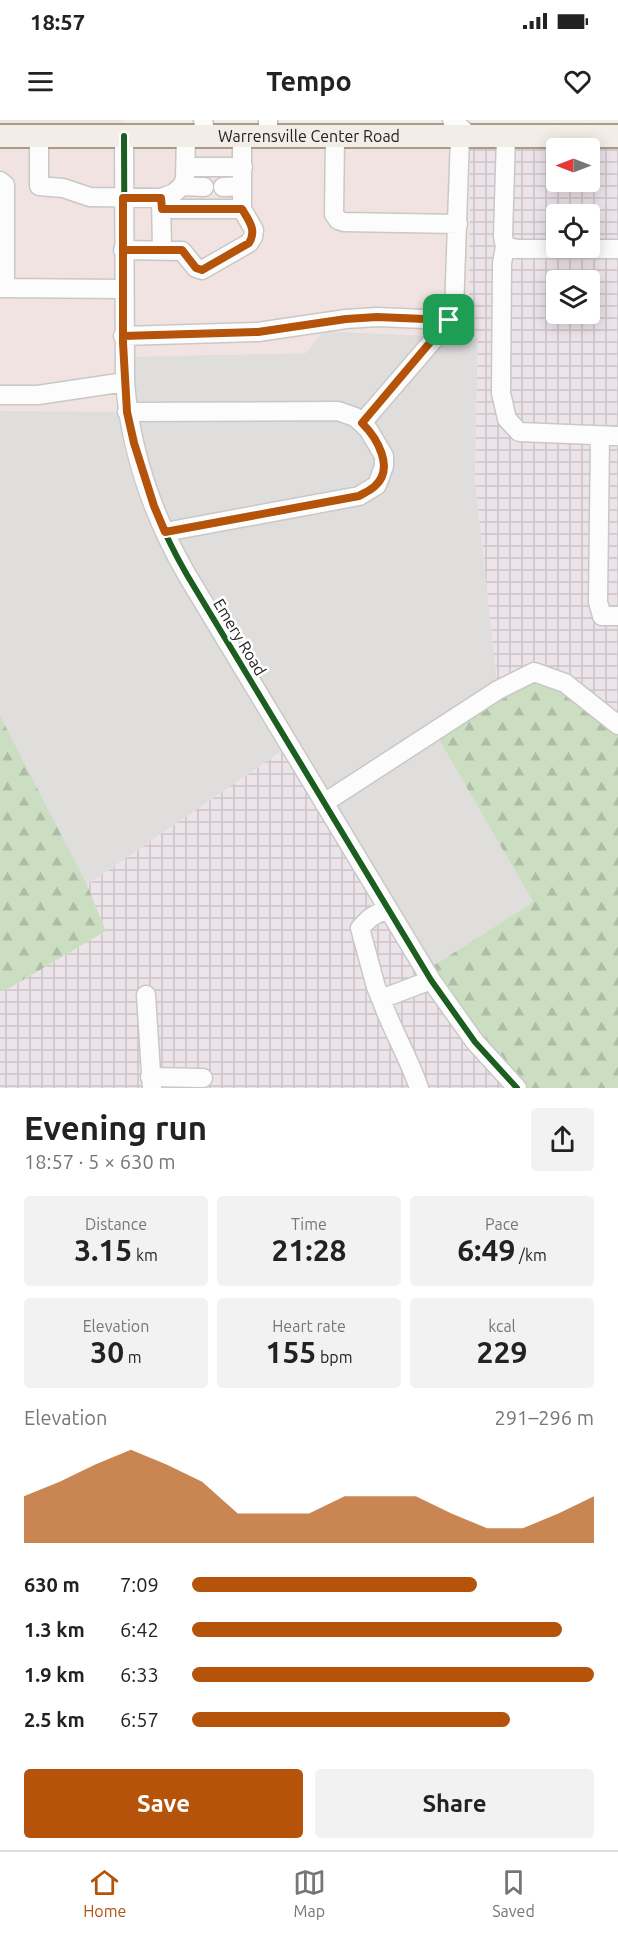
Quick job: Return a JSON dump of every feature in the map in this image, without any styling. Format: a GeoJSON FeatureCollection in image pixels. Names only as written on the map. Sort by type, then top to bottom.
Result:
{"type":"FeatureCollection","features":[{"type":"Feature","properties":{"kind":"main road","name":"Warrensville Center Road"},"geometry":{"type":"LineString","coordinates":[[0,135],[39,136],[124,128],[198,131],[242,136],[268,128],[334,136],[396,128],[506,136],[618,136]]}},
{"type":"Feature","properties":{"kind":"street","name":"Emery Road"},"geometry":{"type":"LineString","coordinates":[[124,128],[123,336],[127,412],[143,473],[165,532],[187,575],[431,980],[476,1042],[517,1088]]}},
{"type":"Feature","properties":{"kind":"street"},"geometry":{"type":"LineString","coordinates":[[161,203],[182,186],[198,131]]}},
{"type":"Feature","properties":{"kind":"street"},"geometry":{"type":"LineString","coordinates":[[362,423],[454,312],[461,131]]}},
{"type":"Feature","properties":{"kind":"street"},"geometry":{"type":"LineString","coordinates":[[39,136],[39,186],[63,188],[90,197],[242,209]]}},
{"type":"Feature","properties":{"kind":"street"},"geometry":{"type":"LineString","coordinates":[[123,250],[182,250],[196,268],[202,270],[249,243],[254,230],[242,209],[242,136]]}},
{"type":"Feature","properties":{"kind":"street"},"geometry":{"type":"LineString","coordinates":[[334,136],[334,214],[338,220],[458,224]]}},
{"type":"Feature","properties":{"kind":"street"},"geometry":{"type":"LineString","coordinates":[[506,136],[501,393],[507,419],[519,432],[609,436],[598,602],[602,616],[618,616]]}},
{"type":"Feature","properties":{"kind":"street"},"geometry":{"type":"LineString","coordinates":[[186,167],[243,167]]}},
{"type":"Feature","properties":{"kind":"street"},"geometry":{"type":"LineString","coordinates":[[0,181],[4,185],[2,288],[123,289]]}},
{"type":"Feature","properties":{"kind":"street"},"geometry":{"type":"LineString","coordinates":[[182,186],[204,187]]}},
{"type":"Feature","properties":{"kind":"street"},"geometry":{"type":"LineString","coordinates":[[223,187],[242,186]]}},
{"type":"Feature","properties":{"kind":"street"},"geometry":{"type":"LineString","coordinates":[[161,203],[162,250]]}},
{"type":"Feature","properties":{"kind":"street"},"geometry":{"type":"LineString","coordinates":[[505,247],[618,249]]}},
{"type":"Feature","properties":{"kind":"street"},"geometry":{"type":"LineString","coordinates":[[123,336],[258,332],[346,319],[377,317],[449,320]]}},
{"type":"Feature","properties":{"kind":"street"},"geometry":{"type":"LineString","coordinates":[[0,395],[38,395],[125,382]]}},
{"type":"Feature","properties":{"kind":"street"},"geometry":{"type":"LineString","coordinates":[[127,412],[338,411],[355,417],[362,423],[384,456],[384,466],[377,485],[359,496],[165,532]]}},
{"type":"Feature","properties":{"kind":"street"},"geometry":{"type":"LineString","coordinates":[[324,803],[498,690],[534,672],[565,683],[618,725]]}},
{"type":"Feature","properties":{"kind":"street"},"geometry":{"type":"LineString","coordinates":[[387,908],[370,918],[360,928],[376,987],[392,1029],[409,1059],[419,1088]]}},
{"type":"Feature","properties":{"kind":"street"},"geometry":{"type":"LineString","coordinates":[[381,999],[431,980]]}},
{"type":"Feature","properties":{"kind":"street"},"geometry":{"type":"LineString","coordinates":[[147,995],[151,1082],[203,1078]]}},
{"type":"Feature","properties":{"kind":"shaded area"},"geometry":{"type":"Polygon","coordinates":[[[0,120],[124,120],[124,136],[470,136],[469,337],[323,331],[306,353],[124,357],[127,412],[0,411],[0,120]]]}},
{"type":"Feature","properties":{"kind":"shaded area"},"geometry":{"type":"Polygon","coordinates":[[[470,136],[618,136],[618,725],[498,690],[475,478],[478,338],[469,337],[470,136]]]}},
{"type":"Feature","properties":{"kind":"shaded area"},"geometry":{"type":"Polygon","coordinates":[[[323,331],[478,338],[475,478],[498,690],[434,731],[533,902],[425,971],[289,746],[87,885],[0,886],[0,410],[103,357],[306,353],[323,331]]]}},
{"type":"Feature","properties":{"kind":"shaded area"},"geometry":{"type":"Polygon","coordinates":[[[289,746],[431,980],[517,1088],[0,1088],[0,990],[6,990],[106,931],[87,885],[289,746]]]}},
{"type":"Feature","properties":{"kind":"green space"},"geometry":{"type":"Polygon","coordinates":[[[534,672],[618,725],[618,1088],[517,1088],[425,971],[533,902],[434,731],[534,672]]]}},
{"type":"Feature","properties":{"kind":"green space"},"geometry":{"type":"Polygon","coordinates":[[[0,716],[87,885],[106,931],[6,990],[0,990],[0,716]]]}},
{"type":"Feature","properties":{"kind":"cycle path"},"geometry":{"type":"LineString","coordinates":[[124,136],[125,382],[132,432],[154,506],[187,575],[431,980],[475,1042],[517,1088]]}},
{"type":"Feature","properties":{"kind":"route"},"geometry":{"type":"LineString","coordinates":[[449,320],[362,423],[384,456],[384,466],[377,485],[359,496],[165,532],[139,462],[127,412],[123,343],[123,336],[123,289],[123,198],[161,198],[162,209],[242,209],[254,230],[249,243],[202,270],[196,268],[182,250],[143,249],[123,250],[123,336],[258,332],[346,319],[377,317],[449,320]]}}]}
